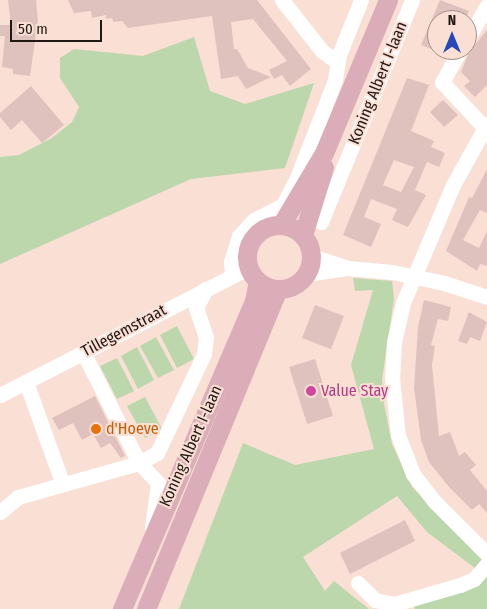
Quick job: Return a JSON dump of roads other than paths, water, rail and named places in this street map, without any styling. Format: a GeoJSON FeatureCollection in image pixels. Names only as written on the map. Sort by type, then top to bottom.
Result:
{"type":"FeatureCollection","features":[{"type":"Feature","properties":{"kind":"main road","name":"Koning Albert I-laan"},"geometry":{"type":"LineString","coordinates":[[303,235],[326,164],[388,0]]}},
{"type":"Feature","properties":{"kind":"main road","name":"Koning Albert I-laan"},"geometry":{"type":"LineString","coordinates":[[122,609],[254,301],[246,274],[247,250],[256,234],[264,229],[281,225],[326,164]]}},
{"type":"Feature","properties":{"kind":"main road"},"geometry":{"type":"LineString","coordinates":[[246,274],[278,289],[296,285],[309,265],[303,235],[281,225]]}},
{"type":"Feature","properties":{"kind":"main road","name":"Koning Albert I-laan"},"geometry":{"type":"LineString","coordinates":[[146,609],[278,289]]}},
{"type":"Feature","properties":{"kind":"street"},"geometry":{"type":"LineString","coordinates":[[282,0],[322,51],[337,62]]}},
{"type":"Feature","properties":{"kind":"street","name":"Koning Albert I-laan"},"geometry":{"type":"LineString","coordinates":[[246,274],[231,262],[239,236],[254,220],[283,205],[335,80],[337,62],[361,0]]}},
{"type":"Feature","properties":{"kind":"street","name":"Koning Albert I-laan"},"geometry":{"type":"LineString","coordinates":[[321,222],[326,164],[412,0]]}},
{"type":"Feature","properties":{"kind":"street"},"geometry":{"type":"LineString","coordinates":[[477,23],[487,6]]}},
{"type":"Feature","properties":{"kind":"street"},"geometry":{"type":"LineString","coordinates":[[454,60],[442,78],[443,86],[486,125],[453,185],[402,303],[393,352],[395,417],[400,442],[424,490],[487,554]]}},
{"type":"Feature","properties":{"kind":"street"},"geometry":{"type":"LineString","coordinates":[[309,265],[392,272],[487,297]]}},
{"type":"Feature","properties":{"kind":"street","name":"Tillegemstraat"},"geometry":{"type":"LineString","coordinates":[[0,395],[206,288],[246,274]]}},
{"type":"Feature","properties":{"kind":"street"},"geometry":{"type":"LineString","coordinates":[[0,500],[18,497],[62,482],[139,463],[157,453],[163,445],[204,354],[206,337],[196,308],[206,288]]}},
{"type":"Feature","properties":{"kind":"street"},"geometry":{"type":"LineString","coordinates":[[181,301],[196,308]]}},
{"type":"Feature","properties":{"kind":"street"},"geometry":{"type":"LineString","coordinates":[[83,352],[139,463],[151,472],[159,490],[151,540]]}},
{"type":"Feature","properties":{"kind":"street"},"geometry":{"type":"LineString","coordinates":[[26,382],[62,482]]}},
{"type":"Feature","properties":{"kind":"street"},"geometry":{"type":"LineString","coordinates":[[0,512],[18,497]]}},
{"type":"Feature","properties":{"kind":"street"},"geometry":{"type":"LineString","coordinates":[[358,583],[375,600],[394,604],[413,604],[474,579],[487,564]]}},
{"type":"Feature","properties":{"kind":"place","name":"Value Stay"},"geometry":{"type":"Point","coordinates":[311,391]}},
{"type":"Feature","properties":{"kind":"place","name":"d'Hoeve"},"geometry":{"type":"Point","coordinates":[96,429]}}]}
